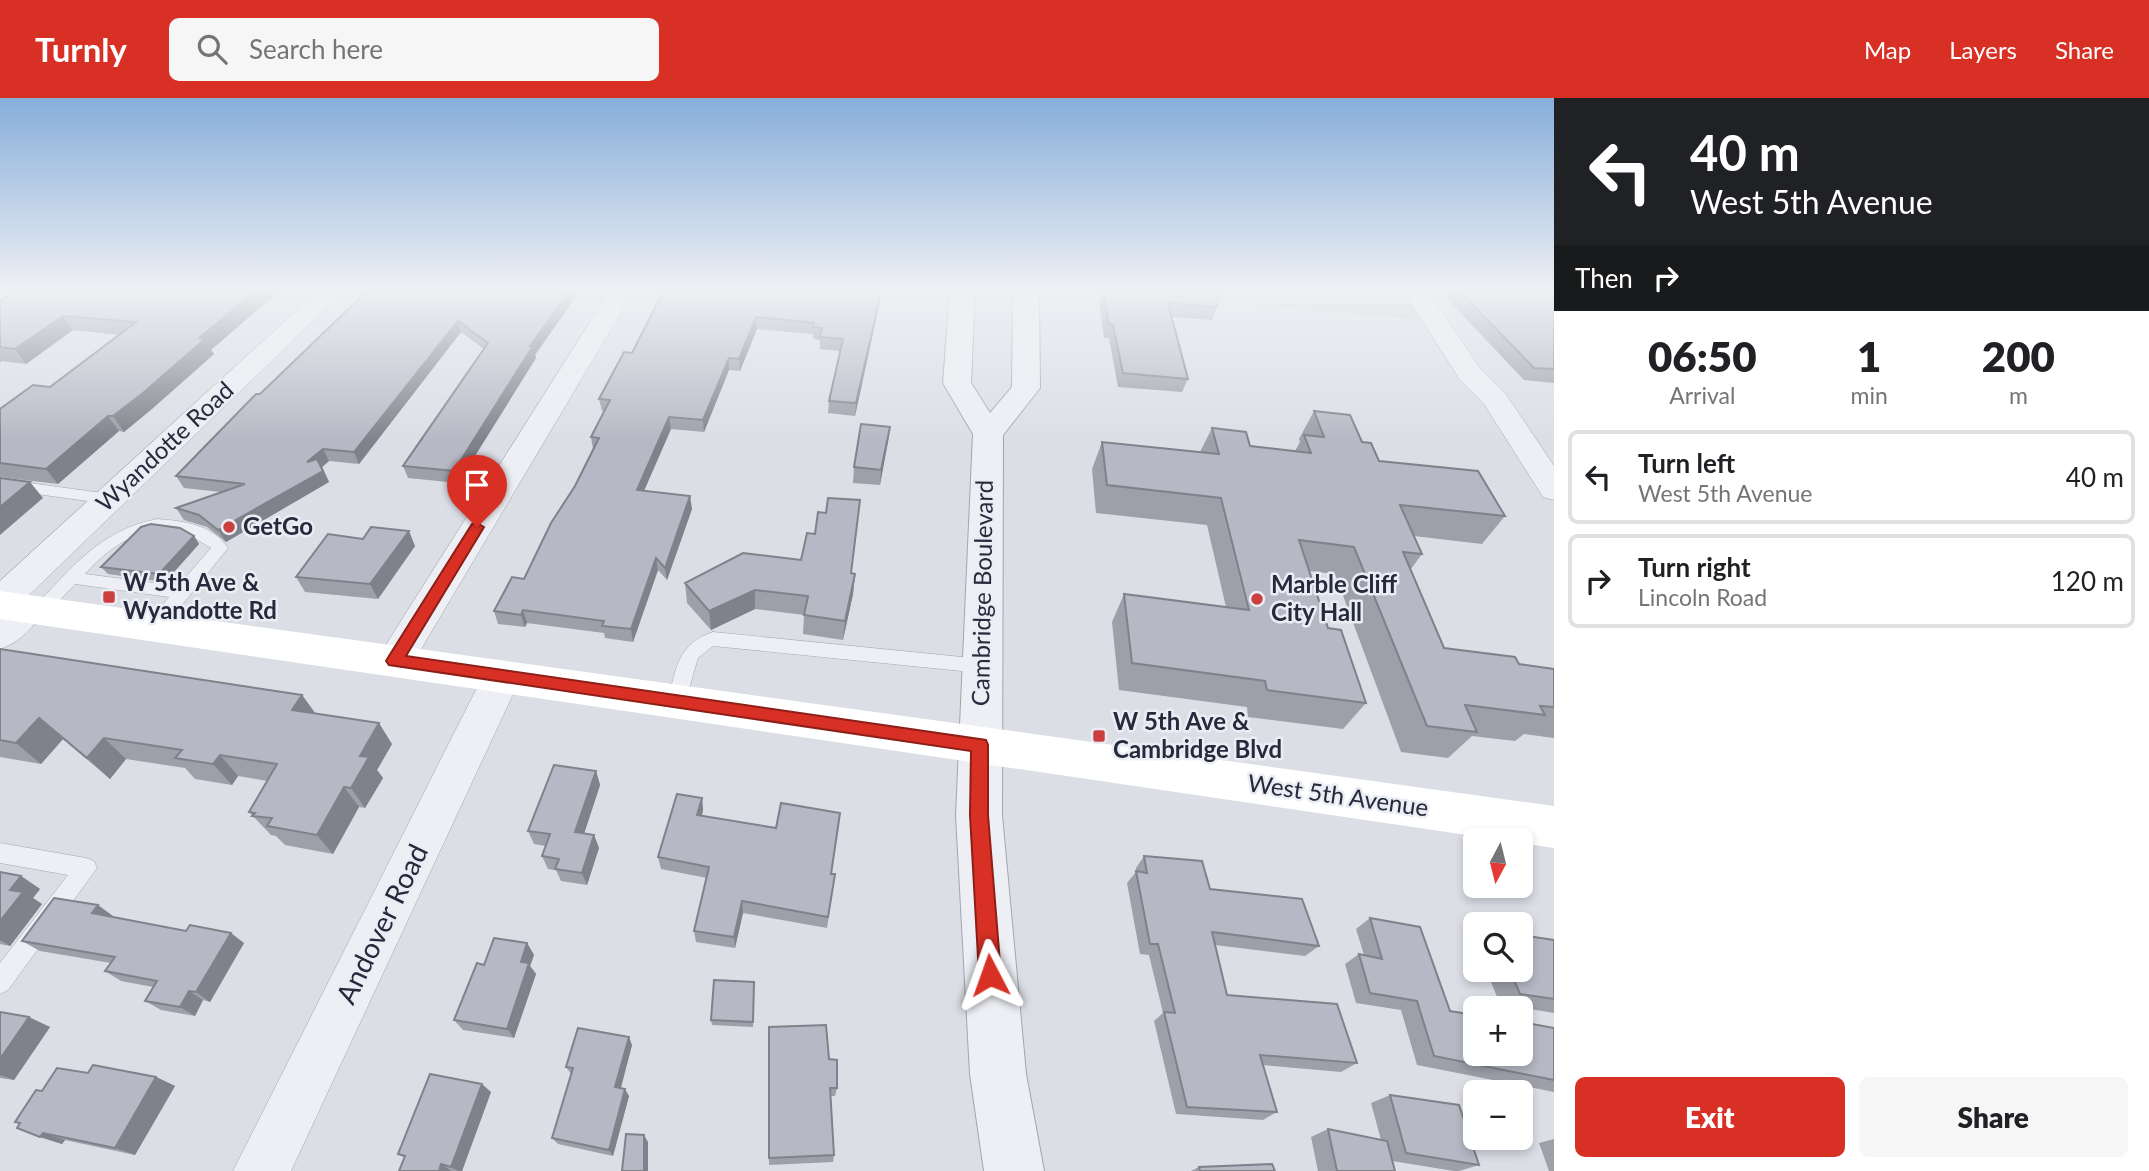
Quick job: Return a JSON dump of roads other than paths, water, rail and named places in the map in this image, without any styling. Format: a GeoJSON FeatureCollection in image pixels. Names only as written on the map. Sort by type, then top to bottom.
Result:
{"type":"FeatureCollection","features":[{"type":"Feature","properties":{"kind":"main road","name":"West 5th Avenue"},"geometry":{"type":"LineString","coordinates":[[17,607],[1554,827]]}},
{"type":"Feature","properties":{"kind":"street","name":"Wyandotte Road"},"geometry":{"type":"LineString","coordinates":[[0,635],[53,552],[278,342]]}},
{"type":"Feature","properties":{"kind":"street"},"geometry":{"type":"LineString","coordinates":[[395,661],[590,342]]}},
{"type":"Feature","properties":{"kind":"street"},"geometry":{"type":"LineString","coordinates":[[960,342],[957,383],[988,434],[1026,388],[1026,342]]}},
{"type":"Feature","properties":{"kind":"street"},"geometry":{"type":"LineString","coordinates":[[1449,342],[1470,374],[1495,399],[1554,490]]}},
{"type":"Feature","properties":{"kind":"street","name":"Cambridge Boulevard"},"geometry":{"type":"LineString","coordinates":[[988,434],[979,815],[996,1061],[1014,1171]]}},
{"type":"Feature","properties":{"kind":"street","name":"Andover Road"},"geometry":{"type":"LineString","coordinates":[[261,1171],[502,677]]}},
{"type":"Feature","properties":{"kind":"lane"},"geometry":{"type":"LineString","coordinates":[[0,484],[110,499]]}},
{"type":"Feature","properties":{"kind":"lane"},"geometry":{"type":"LineString","coordinates":[[17,607],[72,578],[111,540],[145,524],[158,522],[203,531],[220,548],[154,627]]}},
{"type":"Feature","properties":{"kind":"lane"},"geometry":{"type":"LineString","coordinates":[[53,552],[93,558]]}},
{"type":"Feature","properties":{"kind":"lane"},"geometry":{"type":"LineString","coordinates":[[72,578],[183,593]]}},
{"type":"Feature","properties":{"kind":"lane"},"geometry":{"type":"LineString","coordinates":[[677,701],[694,647],[713,639],[982,666]]}},
{"type":"Feature","properties":{"kind":"lane"},"geometry":{"type":"LineString","coordinates":[[0,853],[86,868],[0,982]]}},
{"type":"Feature","properties":{"kind":"place","name":"GetGo"},"geometry":{"type":"Point","coordinates":[229,527]}},
{"type":"Feature","properties":{"kind":"place","name":"W 5th Ave & Wyandotte Rd"},"geometry":{"type":"Point","coordinates":[109,597]}},
{"type":"Feature","properties":{"kind":"place","name":"Marble Cliff City Hall"},"geometry":{"type":"Point","coordinates":[1257,599]}},
{"type":"Feature","properties":{"kind":"place","name":"W 5th Ave & Cambridge Blvd"},"geometry":{"type":"Point","coordinates":[1099,736]}}]}
